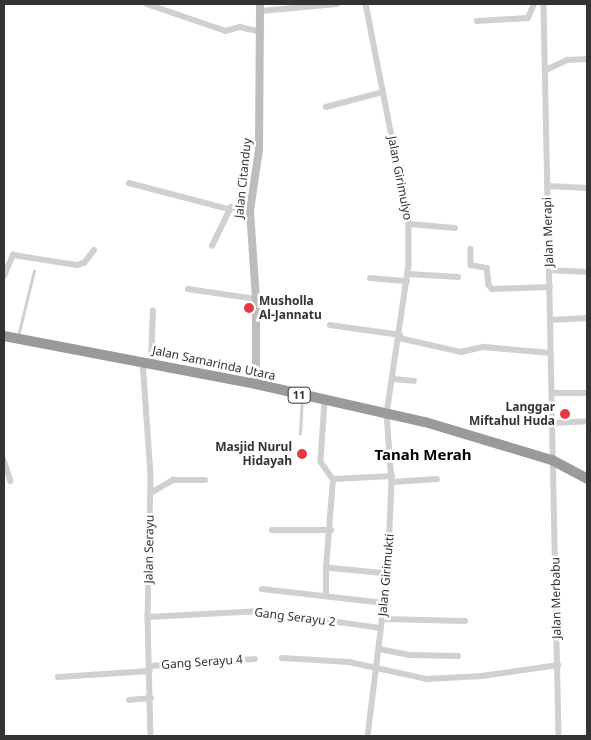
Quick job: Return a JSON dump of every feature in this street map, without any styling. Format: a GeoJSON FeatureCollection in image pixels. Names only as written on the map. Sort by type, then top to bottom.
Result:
{"type":"FeatureCollection","features":[{"type":"Feature","properties":{"kind":"highway","name":"Jalan Samarinda Utara"},"geometry":{"type":"LineString","coordinates":[[4,336],[256,384],[387,414],[552,460],[587,479]]}},
{"type":"Feature","properties":{"kind":"street"},"geometry":{"type":"LineString","coordinates":[[147,4],[226,31],[240,27],[261,32]]}},
{"type":"Feature","properties":{"kind":"street"},"geometry":{"type":"LineString","coordinates":[[260,7],[337,4]]}},
{"type":"Feature","properties":{"kind":"street","name":"Jalan Girimulyo"},"geometry":{"type":"LineString","coordinates":[[366,4],[409,224],[408,274],[394,379],[387,414]]}},
{"type":"Feature","properties":{"kind":"street"},"geometry":{"type":"LineString","coordinates":[[477,21],[528,18],[534,4]]}},
{"type":"Feature","properties":{"kind":"street","name":"Jalan Merapi"},"geometry":{"type":"LineString","coordinates":[[544,4],[553,393],[552,460]]}},
{"type":"Feature","properties":{"kind":"street","name":"Jalan Citanduy"},"geometry":{"type":"LineString","coordinates":[[256,384],[256,299],[250,211],[259,149],[260,7]]}},
{"type":"Feature","properties":{"kind":"street"},"geometry":{"type":"LineString","coordinates":[[546,70],[567,60],[587,59]]}},
{"type":"Feature","properties":{"kind":"street"},"geometry":{"type":"LineString","coordinates":[[326,107],[383,92]]}},
{"type":"Feature","properties":{"kind":"street"},"geometry":{"type":"LineString","coordinates":[[129,182],[229,209],[250,211]]}},
{"type":"Feature","properties":{"kind":"street"},"geometry":{"type":"LineString","coordinates":[[547,186],[587,188]]}},
{"type":"Feature","properties":{"kind":"street"},"geometry":{"type":"LineString","coordinates":[[212,246],[229,209]]}},
{"type":"Feature","properties":{"kind":"street"},"geometry":{"type":"LineString","coordinates":[[409,224],[455,228]]}},
{"type":"Feature","properties":{"kind":"street"},"geometry":{"type":"LineString","coordinates":[[472,249],[471,265],[488,268],[489,285],[492,288],[550,287]]}},
{"type":"Feature","properties":{"kind":"street"},"geometry":{"type":"LineString","coordinates":[[4,276],[13,256],[77,266],[84,263],[94,250]]}},
{"type":"Feature","properties":{"kind":"street"},"geometry":{"type":"LineString","coordinates":[[549,270],[587,272]]}},
{"type":"Feature","properties":{"kind":"street"},"geometry":{"type":"LineString","coordinates":[[408,274],[458,278]]}},
{"type":"Feature","properties":{"kind":"street"},"geometry":{"type":"LineString","coordinates":[[370,278],[407,281]]}},
{"type":"Feature","properties":{"kind":"street"},"geometry":{"type":"LineString","coordinates":[[188,289],[256,299]]}},
{"type":"Feature","properties":{"kind":"street","name":"Jalan Serayu"},"geometry":{"type":"LineString","coordinates":[[152,736],[148,617],[150,493],[147,362],[153,311]]}},
{"type":"Feature","properties":{"kind":"street"},"geometry":{"type":"LineString","coordinates":[[550,320],[587,318]]}},
{"type":"Feature","properties":{"kind":"street"},"geometry":{"type":"LineString","coordinates":[[330,326],[399,336],[461,352],[483,346],[551,353]]}},
{"type":"Feature","properties":{"kind":"street"},"geometry":{"type":"LineString","coordinates":[[394,379],[414,381]]}},
{"type":"Feature","properties":{"kind":"street"},"geometry":{"type":"LineString","coordinates":[[553,393],[587,394]]}},
{"type":"Feature","properties":{"kind":"street"},"geometry":{"type":"LineString","coordinates":[[325,401],[321,462],[333,479],[331,530],[326,568],[326,596]]}},
{"type":"Feature","properties":{"kind":"street","name":"Jalan Girimukti"},"geometry":{"type":"LineString","coordinates":[[368,736],[388,574],[392,479],[387,414]]}},
{"type":"Feature","properties":{"kind":"street"},"geometry":{"type":"LineString","coordinates":[[552,423],[587,421]]}},
{"type":"Feature","properties":{"kind":"street"},"geometry":{"type":"LineString","coordinates":[[4,460],[11,481]]}},
{"type":"Feature","properties":{"kind":"street","name":"Jalan Merbabu"},"geometry":{"type":"LineString","coordinates":[[552,460],[559,736]]}},
{"type":"Feature","properties":{"kind":"street"},"geometry":{"type":"LineString","coordinates":[[333,479],[437,479]]}},
{"type":"Feature","properties":{"kind":"street"},"geometry":{"type":"LineString","coordinates":[[150,493],[173,480],[205,480]]}},
{"type":"Feature","properties":{"kind":"street"},"geometry":{"type":"LineString","coordinates":[[272,530],[331,530]]}},
{"type":"Feature","properties":{"kind":"street"},"geometry":{"type":"LineString","coordinates":[[326,568],[388,574]]}},
{"type":"Feature","properties":{"kind":"street"},"geometry":{"type":"LineString","coordinates":[[262,589],[384,603]]}},
{"type":"Feature","properties":{"kind":"street","name":"Gang Serayu 2"},"geometry":{"type":"LineString","coordinates":[[148,617],[261,611],[381,628]]}},
{"type":"Feature","properties":{"kind":"street"},"geometry":{"type":"LineString","coordinates":[[382,619],[465,621]]}},
{"type":"Feature","properties":{"kind":"street"},"geometry":{"type":"LineString","coordinates":[[379,649],[409,655],[458,656]]}},
{"type":"Feature","properties":{"kind":"street"},"geometry":{"type":"LineString","coordinates":[[282,658],[376,667],[418,677],[446,678],[558,665]]}},
{"type":"Feature","properties":{"kind":"street","name":"Gang Serayu 4"},"geometry":{"type":"LineString","coordinates":[[58,677],[255,659]]}},
{"type":"Feature","properties":{"kind":"street"},"geometry":{"type":"LineString","coordinates":[[129,700],[151,698]]}},
{"type":"Feature","properties":{"kind":"lane"},"geometry":{"type":"LineString","coordinates":[[17,337],[34,271]]}},
{"type":"Feature","properties":{"kind":"lane"},"geometry":{"type":"LineString","coordinates":[[300,434],[302,396]]}},
{"type":"Feature","properties":{"kind":"place","name":"Musholla Al-Jannatu"},"geometry":{"type":"Point","coordinates":[249,308]}},
{"type":"Feature","properties":{"kind":"place","name":"Langgar Miftahul Huda"},"geometry":{"type":"Point","coordinates":[565,414]}},
{"type":"Feature","properties":{"kind":"place","name":"Masjid Nurul Hidayah"},"geometry":{"type":"Point","coordinates":[302,454]}},
{"type":"Feature","properties":{"kind":"district","name":"Tanah Merah"},"geometry":{"type":"Point","coordinates":[423,455]}}]}
